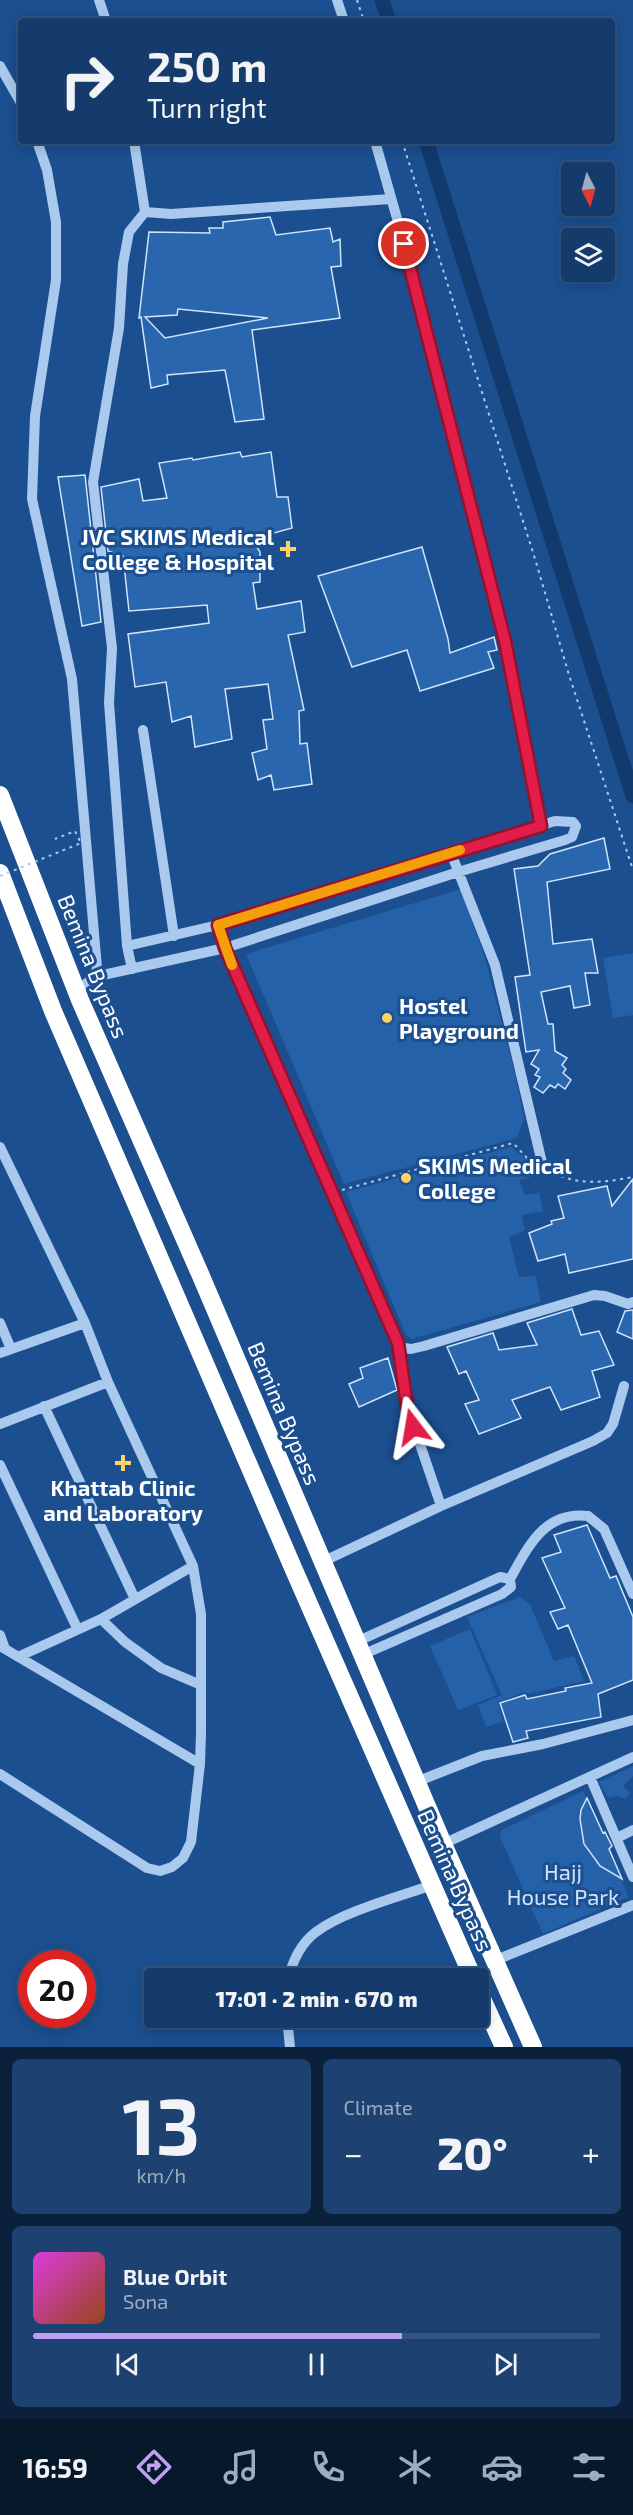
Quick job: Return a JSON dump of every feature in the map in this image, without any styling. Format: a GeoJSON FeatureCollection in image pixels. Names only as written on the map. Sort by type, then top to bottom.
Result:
{"type":"FeatureCollection","features":[{"type":"Feature","properties":{"kind":"highway","name":"Bemina Bypass"},"geometry":{"type":"LineString","coordinates":[[0,795],[77,991],[416,1782],[534,2047]]}},
{"type":"Feature","properties":{"kind":"highway","name":"Bemina Bypass"},"geometry":{"type":"LineString","coordinates":[[0,875],[53,1011],[469,1968]]}},
{"type":"Feature","properties":{"kind":"highway"},"geometry":{"type":"LineString","coordinates":[[489,2014],[504,2047]]}},
{"type":"Feature","properties":{"kind":"street"},"geometry":{"type":"LineString","coordinates":[[99,0],[105,18]]}},
{"type":"Feature","properties":{"kind":"street"},"geometry":{"type":"LineString","coordinates":[[337,0],[343,18]]}},
{"type":"Feature","properties":{"kind":"street"},"geometry":{"type":"LineString","coordinates":[[0,66],[18,98]]}},
{"type":"Feature","properties":{"kind":"street"},"geometry":{"type":"LineString","coordinates":[[39,144],[47,170],[56,222],[56,280],[35,416],[32,499],[72,679],[95,938],[97,968],[94,977]]}},
{"type":"Feature","properties":{"kind":"street"},"geometry":{"type":"LineString","coordinates":[[132,969],[127,946],[110,703],[112,648],[93,482],[119,328],[123,264],[129,232],[146,212],[135,144]]}},
{"type":"Feature","properties":{"kind":"street"},"geometry":{"type":"LineString","coordinates":[[376,144],[417,289],[502,629],[541,826]]}},
{"type":"Feature","properties":{"kind":"street"},"geometry":{"type":"LineString","coordinates":[[146,212],[171,214],[391,199]]}},
{"type":"Feature","properties":{"kind":"street"},"geometry":{"type":"LineString","coordinates":[[143,730],[174,936]]}},
{"type":"Feature","properties":{"kind":"street"},"geometry":{"type":"LineString","coordinates":[[77,991],[94,977],[225,948],[458,872],[565,840],[576,832],[576,826],[573,822],[566,820],[541,826],[218,925],[127,946]]}},
{"type":"Feature","properties":{"kind":"street"},"geometry":{"type":"LineString","coordinates":[[451,853],[495,965],[543,1167]]}},
{"type":"Feature","properties":{"kind":"street"},"geometry":{"type":"LineString","coordinates":[[218,925],[225,948],[398,1347],[407,1406],[441,1506]]}},
{"type":"Feature","properties":{"kind":"street"},"geometry":{"type":"LineString","coordinates":[[0,1147],[85,1323],[108,1382],[193,1566],[201,1614],[201,1685],[200,1764],[191,1842],[183,1858],[172,1867],[160,1871],[147,1868],[0,1774]]}},
{"type":"Feature","properties":{"kind":"street"},"geometry":{"type":"LineString","coordinates":[[398,1347],[411,1349],[424,1346],[594,1295],[605,1296],[628,1304],[633,1302]]}},
{"type":"Feature","properties":{"kind":"street"},"geometry":{"type":"LineString","coordinates":[[0,1323],[5,1351],[85,1323]]}},
{"type":"Feature","properties":{"kind":"street"},"geometry":{"type":"LineString","coordinates":[[0,1424],[108,1382]]}},
{"type":"Feature","properties":{"kind":"street"},"geometry":{"type":"LineString","coordinates":[[322,1562],[441,1506],[566,1454],[607,1433],[622,1398],[624,1386]]}},
{"type":"Feature","properties":{"kind":"street"},"geometry":{"type":"LineString","coordinates":[[44,1406],[135,1599]]}},
{"type":"Feature","properties":{"kind":"street"},"geometry":{"type":"LineString","coordinates":[[0,1466],[77,1628]]}},
{"type":"Feature","properties":{"kind":"street"},"geometry":{"type":"LineString","coordinates":[[359,1649],[500,1577],[510,1579],[536,1535],[560,1520],[577,1516],[588,1516],[604,1529],[633,1594]]}},
{"type":"Feature","properties":{"kind":"street"},"geometry":{"type":"LineString","coordinates":[[20,1656],[101,1619],[193,1566]]}},
{"type":"Feature","properties":{"kind":"street"},"geometry":{"type":"LineString","coordinates":[[101,1619],[125,1642],[161,1668],[201,1685]]}},
{"type":"Feature","properties":{"kind":"street"},"geometry":{"type":"LineString","coordinates":[[0,1635],[3,1647],[200,1764]]}},
{"type":"Feature","properties":{"kind":"street"},"geometry":{"type":"LineString","coordinates":[[416,1782],[483,1756],[633,1720]]}},
{"type":"Feature","properties":{"kind":"street"},"geometry":{"type":"LineString","coordinates":[[443,1844],[633,1757]]}},
{"type":"Feature","properties":{"kind":"street"},"geometry":{"type":"LineString","coordinates":[[590,1777],[633,1877]]}},
{"type":"Feature","properties":{"kind":"street"},"geometry":{"type":"LineString","coordinates":[[616,1838],[633,1830]]}},
{"type":"Feature","properties":{"kind":"street"},"geometry":{"type":"LineString","coordinates":[[291,1968],[303,1945],[316,1932],[356,1911],[432,1885]]}},
{"type":"Feature","properties":{"kind":"street"},"geometry":{"type":"LineString","coordinates":[[496,1960],[633,1905]]}},
{"type":"Feature","properties":{"kind":"street"},"geometry":{"type":"LineString","coordinates":[[287,2028],[290,2047]]}},
{"type":"Feature","properties":{"kind":"path"},"geometry":{"type":"LineString","coordinates":[[357,0],[363,18]]}},
{"type":"Feature","properties":{"kind":"path"},"geometry":{"type":"LineString","coordinates":[[403,144],[536,562],[569,675],[633,870]]}},
{"type":"Feature","properties":{"kind":"path"},"geometry":{"type":"LineString","coordinates":[[0,875],[81,843],[75,831],[55,839]]}},
{"type":"Feature","properties":{"kind":"path"},"geometry":{"type":"LineString","coordinates":[[332,1192],[513,1143],[529,1160],[573,1181],[633,1177]]}},
{"type":"Feature","properties":{"kind":"green space","name":"Hostel Playground"},"geometry":{"type":"Polygon","coordinates":[[[461,889],[485,958],[516,1078],[524,1119],[517,1138],[344,1184],[246,954],[461,889]]]}},
{"type":"Feature","properties":{"kind":"green space"},"geometry":{"type":"Polygon","coordinates":[[[633,953],[633,1015],[613,1018],[603,958],[633,953]]]}},
{"type":"Feature","properties":{"kind":"green space"},"geometry":{"type":"Polygon","coordinates":[[[511,1147],[537,1168],[538,1175],[519,1181],[525,1195],[539,1193],[543,1211],[522,1215],[525,1230],[509,1237],[519,1277],[536,1276],[541,1302],[412,1339],[406,1335],[346,1192],[511,1147]]]}},
{"type":"Feature","properties":{"kind":"green space"},"geometry":{"type":"Polygon","coordinates":[[[520,1597],[530,1604],[554,1661],[574,1656],[584,1681],[528,1694],[525,1692],[498,1702],[503,1721],[486,1727],[478,1705],[502,1695],[467,1617],[520,1597]]]}},
{"type":"Feature","properties":{"kind":"green space"},"geometry":{"type":"Polygon","coordinates":[[[470,1629],[497,1695],[458,1710],[430,1646],[470,1629]]]}},
{"type":"Feature","properties":{"kind":"green space"},"geometry":{"type":"Polygon","coordinates":[[[633,1766],[633,1776],[623,1786],[630,1793],[626,1799],[618,1796],[608,1798],[599,1782],[633,1766]]]}},
{"type":"Feature","properties":{"kind":"green space","name":"Hajj House Park"},"geometry":{"type":"Polygon","coordinates":[[[583,1791],[587,1798],[581,1821],[585,1844],[590,1855],[598,1863],[620,1875],[628,1897],[543,1934],[500,1837],[502,1830],[583,1791]]]}},
{"type":"Feature","properties":{"kind":"building"},"geometry":{"type":"Polygon","coordinates":[[[270,217],[276,235],[330,228],[333,242],[340,239],[341,266],[331,267],[340,318],[252,330],[264,419],[235,422],[225,370],[167,375],[168,384],[151,388],[141,317],[139,318],[149,232],[210,233],[209,228],[223,228],[223,222],[270,217]],[[178,309],[177,315],[145,317],[165,338],[268,318],[178,309]]]}},
{"type":"Feature","properties":{"kind":"building"},"geometry":{"type":"Polygon","coordinates":[[[240,452],[242,457],[271,452],[277,497],[288,497],[292,528],[252,539],[260,552],[260,582],[253,583],[257,609],[301,601],[305,632],[288,635],[304,710],[299,711],[300,744],[307,743],[312,784],[274,790],[271,775],[258,780],[252,753],[267,749],[263,720],[273,719],[268,684],[225,689],[232,739],[195,747],[191,716],[172,722],[166,682],[135,687],[128,634],[209,623],[207,605],[129,611],[123,556],[108,551],[101,487],[139,479],[143,501],[167,498],[159,463],[240,452]]]}},
{"type":"Feature","properties":{"kind":"building"},"geometry":{"type":"Polygon","coordinates":[[[85,475],[101,622],[82,626],[58,477],[85,475]]]}},
{"type":"Feature","properties":{"kind":"building"},"geometry":{"type":"Polygon","coordinates":[[[422,547],[450,653],[494,637],[497,650],[488,652],[494,668],[420,691],[407,650],[352,667],[318,576],[422,547]]]}},
{"type":"Feature","properties":{"kind":"building"},"geometry":{"type":"Polygon","coordinates":[[[604,838],[610,869],[547,882],[553,944],[592,939],[598,973],[585,973],[590,1005],[574,1008],[570,986],[541,992],[548,1024],[553,1024],[555,1051],[567,1058],[562,1065],[566,1069],[563,1073],[571,1080],[565,1089],[558,1084],[555,1088],[550,1085],[543,1093],[534,1087],[540,1077],[535,1075],[539,1069],[531,1064],[539,1050],[526,1052],[515,977],[530,975],[514,869],[538,866],[550,854],[604,838]]]}},
{"type":"Feature","properties":{"kind":"building"},"geometry":{"type":"Polygon","coordinates":[[[633,1179],[633,1259],[569,1273],[565,1254],[538,1261],[529,1233],[552,1224],[551,1221],[564,1218],[558,1196],[607,1186],[612,1206],[633,1179]]]}},
{"type":"Feature","properties":{"kind":"building"},"geometry":{"type":"Polygon","coordinates":[[[572,1309],[581,1335],[599,1331],[614,1365],[592,1371],[600,1397],[561,1410],[550,1387],[512,1400],[521,1418],[479,1434],[465,1404],[479,1400],[466,1371],[459,1374],[447,1347],[493,1333],[499,1350],[537,1345],[527,1323],[572,1309]]]}},
{"type":"Feature","properties":{"kind":"building"},"geometry":{"type":"Polygon","coordinates":[[[633,1310],[633,1339],[617,1332],[625,1311],[633,1310]]]}},
{"type":"Feature","properties":{"kind":"building"},"geometry":{"type":"Polygon","coordinates":[[[388,1358],[397,1390],[359,1407],[349,1384],[363,1378],[360,1368],[388,1358]]]}},
{"type":"Feature","properties":{"kind":"building"},"geometry":{"type":"Polygon","coordinates":[[[587,1525],[610,1578],[616,1576],[633,1617],[633,1680],[598,1694],[601,1717],[526,1731],[528,1738],[513,1742],[500,1703],[525,1695],[527,1699],[592,1683],[568,1625],[558,1629],[550,1612],[565,1608],[542,1558],[561,1552],[554,1535],[587,1525]]]}},
{"type":"Feature","properties":{"kind":"building"},"geometry":{"type":"Polygon","coordinates":[[[587,1798],[603,1833],[605,1832],[612,1846],[609,1849],[622,1879],[600,1866],[584,1844],[580,1819],[581,1810],[587,1798]]]}},
{"type":"Feature","properties":{"kind":"waterway"},"geometry":{"type":"LineString","coordinates":[[382,0],[388,18]]}},
{"type":"Feature","properties":{"kind":"waterway"},"geometry":{"type":"LineString","coordinates":[[427,144],[633,796]]}},
{"type":"Feature","properties":{"kind":"slow traffic"},"geometry":{"type":"LineString","coordinates":[[232,965],[218,925],[460,850]]}},
{"type":"Feature","properties":{"kind":"place","name":"JVC SKIMS Medical College & Hospital"},"geometry":{"type":"Point","coordinates":[288,549]}},
{"type":"Feature","properties":{"kind":"place","name":"Hostel Playground"},"geometry":{"type":"Point","coordinates":[387,1018]}},
{"type":"Feature","properties":{"kind":"place","name":"SKIMS Medical College"},"geometry":{"type":"Point","coordinates":[406,1178]}},
{"type":"Feature","properties":{"kind":"place","name":"Khattab Clinic and Laboratory"},"geometry":{"type":"Point","coordinates":[123,1463]}},
{"type":"Feature","properties":{"kind":"route"},"geometry":{"type":"LineString","coordinates":[[404,244],[505,641],[541,826],[218,925],[225,948],[398,1343],[407,1406],[413,1427]]}}]}
